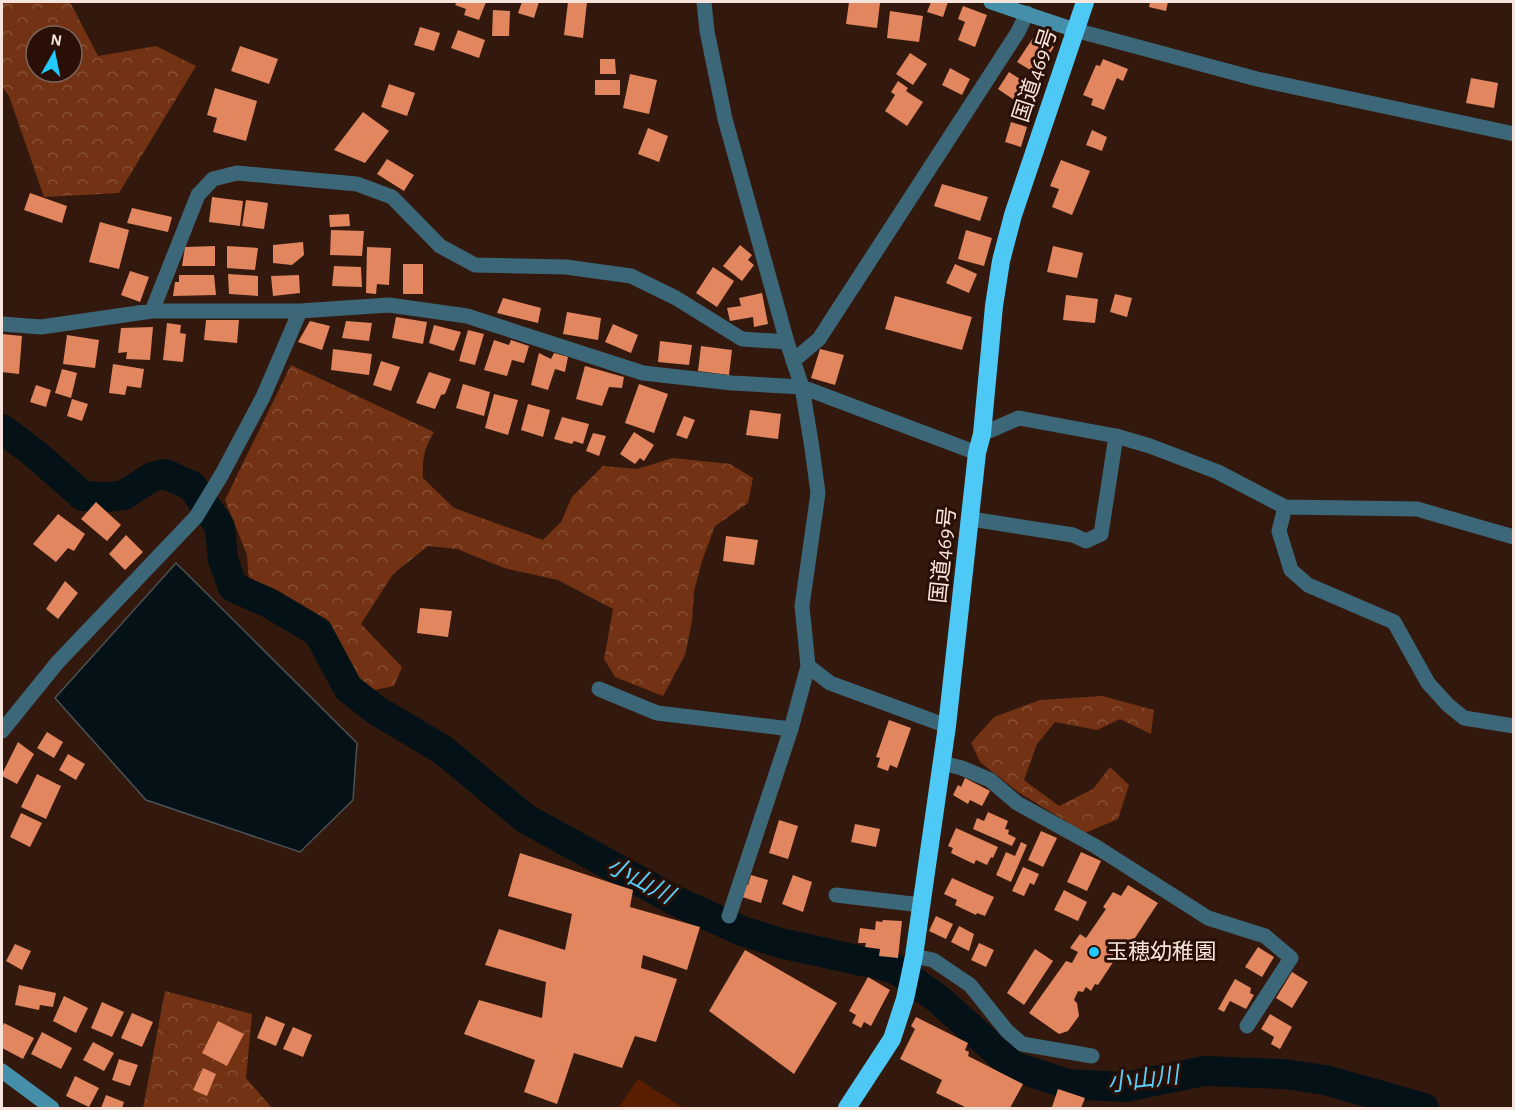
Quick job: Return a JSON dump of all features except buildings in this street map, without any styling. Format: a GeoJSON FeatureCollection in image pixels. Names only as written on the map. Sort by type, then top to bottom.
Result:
{"type":"FeatureCollection","features":[{"type":"Feature","properties":{"kind":"highway","name":"国道469号"},"geometry":{"type":"LineString","coordinates":[[847,1108],[892,1039],[906,993],[947,726],[1001,261],[1013,215],[1085,2]]}},
{"type":"Feature","properties":{"kind":"street"},"geometry":{"type":"LineString","coordinates":[[704,2],[707,31],[725,119],[787,342],[802,387],[818,493],[802,606],[808,666],[791,729],[729,916]]}},
{"type":"Feature","properties":{"kind":"street"},"geometry":{"type":"LineString","coordinates":[[991,2],[1075,30],[1257,79],[1514,134]]}},
{"type":"Feature","properties":{"kind":"street"},"geometry":{"type":"LineString","coordinates":[[793,361],[819,339],[1018,32],[1027,13]]}},
{"type":"Feature","properties":{"kind":"street"},"geometry":{"type":"LineString","coordinates":[[152,311],[198,195],[213,179],[237,173],[357,184],[393,197],[440,246],[475,265],[566,267],[631,276],[676,298],[742,339],[787,342]]}},
{"type":"Feature","properties":{"kind":"street"},"geometry":{"type":"LineString","coordinates":[[2,324],[41,327],[152,311],[300,311],[389,305],[467,316],[643,372],[732,383],[802,387],[977,453]]}},
{"type":"Feature","properties":{"kind":"street"},"geometry":{"type":"LineString","coordinates":[[2,731],[57,663],[198,514],[263,397],[300,311]]}},
{"type":"Feature","properties":{"kind":"street"},"geometry":{"type":"LineString","coordinates":[[982,434],[1019,418],[1116,436],[1150,446],[1218,472],[1285,507],[1417,509],[1514,537]]}},
{"type":"Feature","properties":{"kind":"street"},"geometry":{"type":"LineString","coordinates":[[971,519],[1073,535],[1086,540],[1101,534],[1116,436]]}},
{"type":"Feature","properties":{"kind":"street"},"geometry":{"type":"LineString","coordinates":[[1285,507],[1279,531],[1291,570],[1308,585],[1394,622],[1428,683],[1448,705],[1464,718],[1514,726]]}},
{"type":"Feature","properties":{"kind":"street"},"geometry":{"type":"LineString","coordinates":[[808,666],[830,683],[947,726]]}},
{"type":"Feature","properties":{"kind":"street"},"geometry":{"type":"LineString","coordinates":[[599,689],[657,712],[791,729]]}},
{"type":"Feature","properties":{"kind":"street"},"geometry":{"type":"LineString","coordinates":[[942,763],[962,768],[990,780],[1017,802],[1095,846],[1208,918],[1265,936],[1291,958],[1247,1026]]}},
{"type":"Feature","properties":{"kind":"street"},"geometry":{"type":"LineString","coordinates":[[836,895],[921,904]]}},
{"type":"Feature","properties":{"kind":"street"},"geometry":{"type":"LineString","coordinates":[[912,961],[933,960],[970,985],[1007,1031],[1022,1044],[1092,1056]]}},
{"type":"Feature","properties":{"kind":"street"},"geometry":{"type":"LineString","coordinates":[[2,1071],[52,1108]]}},
{"type":"Feature","properties":{"kind":"green space"},"geometry":{"type":"Polygon","coordinates":[[[2,2],[70,2],[81,24],[24,24],[24,84],[84,84],[84,29],[98,56],[156,46],[196,66],[119,193],[44,197],[9,96],[2,86],[2,2]]]}},
{"type":"Feature","properties":{"kind":"green space"},"geometry":{"type":"Polygon","coordinates":[[[291,365],[434,432],[424,454],[423,478],[454,508],[543,540],[561,522],[572,497],[603,466],[637,469],[673,458],[730,464],[753,478],[748,503],[715,526],[694,591],[692,621],[685,655],[663,696],[615,677],[604,659],[613,609],[558,580],[504,568],[457,549],[428,546],[393,574],[361,624],[402,667],[394,686],[365,692],[314,622],[250,596],[247,555],[225,500],[291,365]]]}},
{"type":"Feature","properties":{"kind":"green space"},"geometry":{"type":"Polygon","coordinates":[[[1102,696],[1154,710],[1151,734],[1120,719],[1097,730],[1055,722],[1037,744],[1024,780],[1059,806],[1093,789],[1110,767],[1129,785],[1118,819],[1085,833],[1018,792],[980,762],[971,743],[994,717],[1040,700],[1102,696]]]}},
{"type":"Feature","properties":{"kind":"green space"},"geometry":{"type":"Polygon","coordinates":[[[165,991],[252,1014],[246,1078],[272,1108],[143,1108],[165,991]]]}},
{"type":"Feature","properties":{"kind":"shaded area"},"geometry":{"type":"Polygon","coordinates":[[[176,563],[357,743],[353,800],[300,852],[146,800],[55,698],[176,563]]]}},
{"type":"Feature","properties":{"kind":"shaded area"},"geometry":{"type":"Polygon","coordinates":[[[638,1079],[683,1108],[618,1108],[638,1079]]]}},
{"type":"Feature","properties":{"kind":"waterway","name":"小山川"},"geometry":{"type":"LineString","coordinates":[[2,429],[33,452],[83,496],[124,495],[152,477],[165,474],[192,486],[220,527],[223,560],[233,587],[269,603],[318,632],[348,688],[376,710],[443,750],[526,819],[676,901],[742,931],[780,943],[894,968],[937,998],[1013,1066],[1067,1084],[1125,1087],[1204,1071],[1284,1074],[1325,1080],[1424,1108]]}},
{"type":"Feature","properties":{"kind":"place","name":"玉穂幼稚園"},"geometry":{"type":"Point","coordinates":[1094,952]}}]}
